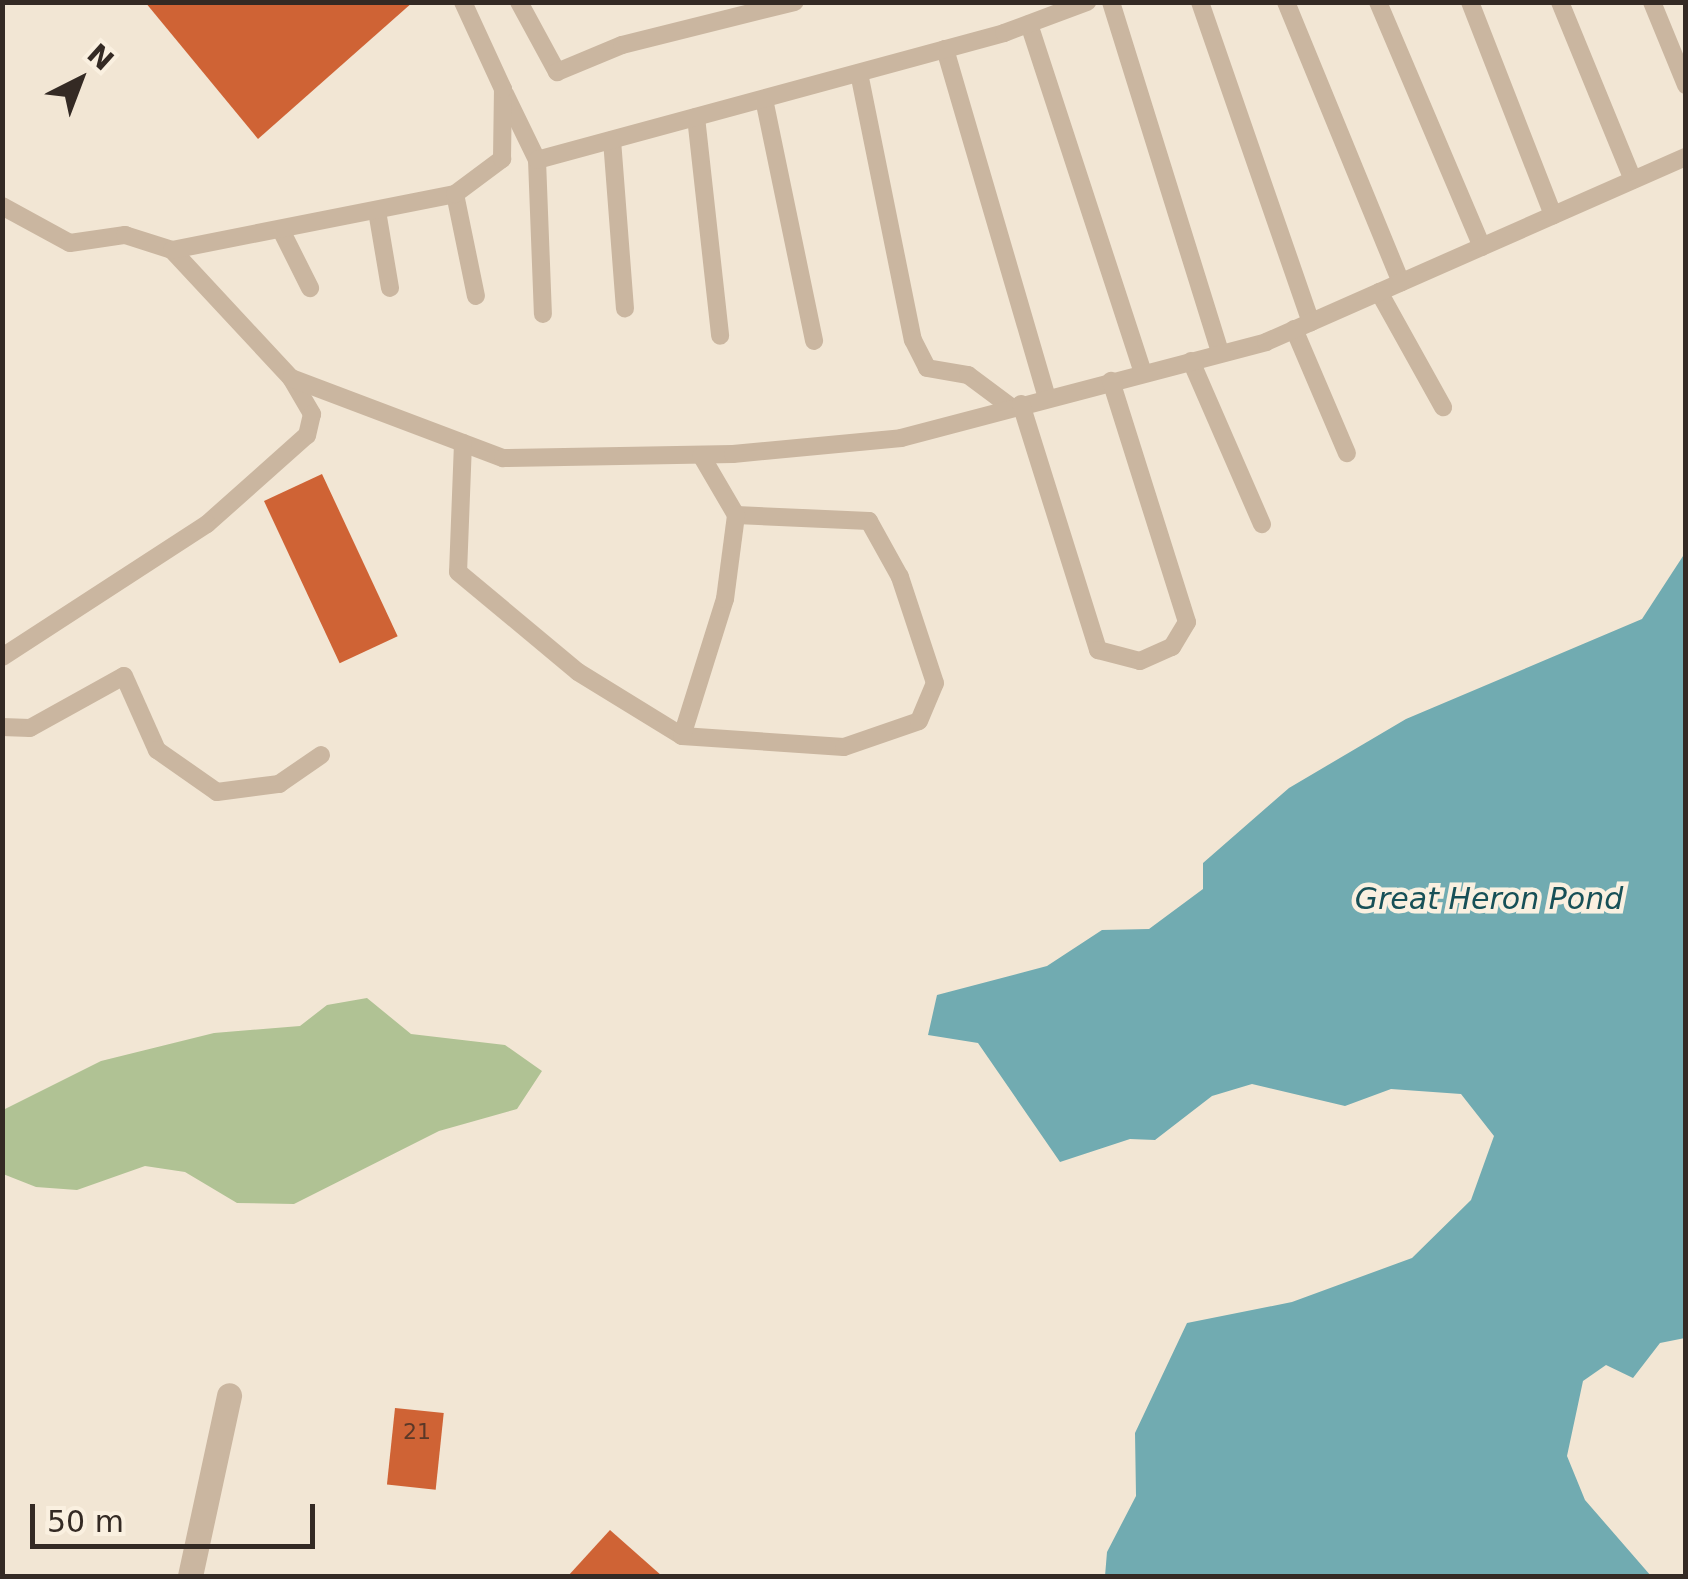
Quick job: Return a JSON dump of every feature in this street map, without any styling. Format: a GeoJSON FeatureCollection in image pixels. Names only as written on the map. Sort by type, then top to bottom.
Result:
{"type":"FeatureCollection","features":[{"type":"Feature","properties":{"kind":"street"},"geometry":{"type":"LineString","coordinates":[[190,1576],[229,1396]]}},
{"type":"Feature","properties":{"kind":"lane"},"geometry":{"type":"LineString","coordinates":[[463,2],[536,160],[543,314]]}},
{"type":"Feature","properties":{"kind":"lane"},"geometry":{"type":"LineString","coordinates":[[519,2],[557,72],[622,45],[795,2]]}},
{"type":"Feature","properties":{"kind":"lane"},"geometry":{"type":"LineString","coordinates":[[536,160],[945,49],[1087,2]]}},
{"type":"Feature","properties":{"kind":"lane"},"geometry":{"type":"LineString","coordinates":[[1111,2],[1220,353]]}},
{"type":"Feature","properties":{"kind":"lane"},"geometry":{"type":"LineString","coordinates":[[1200,2],[1346,452]]}},
{"type":"Feature","properties":{"kind":"lane"},"geometry":{"type":"LineString","coordinates":[[1286,2],[1401,282]]}},
{"type":"Feature","properties":{"kind":"lane"},"geometry":{"type":"LineString","coordinates":[[1378,2],[1482,247]]}},
{"type":"Feature","properties":{"kind":"lane"},"geometry":{"type":"LineString","coordinates":[[1470,2],[1553,216]]}},
{"type":"Feature","properties":{"kind":"lane"},"geometry":{"type":"LineString","coordinates":[[1560,2],[1634,180]]}},
{"type":"Feature","properties":{"kind":"lane"},"geometry":{"type":"LineString","coordinates":[[1652,2],[1686,84]]}},
{"type":"Feature","properties":{"kind":"lane"},"geometry":{"type":"LineString","coordinates":[[1029,24],[1144,372]]}},
{"type":"Feature","properties":{"kind":"lane"},"geometry":{"type":"LineString","coordinates":[[945,49],[1047,397]]}},
{"type":"Feature","properties":{"kind":"lane"},"geometry":{"type":"LineString","coordinates":[[860,72],[913,340],[927,368],[968,375],[1016,405],[1098,650],[1140,661],[1172,647],[1187,622],[1111,381]]}},
{"type":"Feature","properties":{"kind":"lane"},"geometry":{"type":"LineString","coordinates":[[2,206],[70,243],[125,236],[172,250],[455,194],[502,159],[503,89]]}},
{"type":"Feature","properties":{"kind":"lane"},"geometry":{"type":"LineString","coordinates":[[764,99],[814,341]]}},
{"type":"Feature","properties":{"kind":"lane"},"geometry":{"type":"LineString","coordinates":[[696,117],[720,336]]}},
{"type":"Feature","properties":{"kind":"lane"},"geometry":{"type":"LineString","coordinates":[[612,140],[625,309]]}},
{"type":"Feature","properties":{"kind":"lane"},"geometry":{"type":"LineString","coordinates":[[291,378],[503,458],[700,455],[901,438],[1220,353],[1302,325],[1686,157]]}},
{"type":"Feature","properties":{"kind":"lane"},"geometry":{"type":"LineString","coordinates":[[455,194],[476,296]]}},
{"type":"Feature","properties":{"kind":"lane"},"geometry":{"type":"LineString","coordinates":[[377,211],[390,288]]}},
{"type":"Feature","properties":{"kind":"lane"},"geometry":{"type":"LineString","coordinates":[[281,230],[310,288]]}},
{"type":"Feature","properties":{"kind":"lane"},"geometry":{"type":"LineString","coordinates":[[2,657],[208,524],[307,435],[312,414],[291,378],[172,250]]}},
{"type":"Feature","properties":{"kind":"lane"},"geometry":{"type":"LineString","coordinates":[[1379,292],[1443,407]]}},
{"type":"Feature","properties":{"kind":"lane"},"geometry":{"type":"LineString","coordinates":[[1191,361],[1262,524]]}},
{"type":"Feature","properties":{"kind":"lane"},"geometry":{"type":"LineString","coordinates":[[463,442],[458,572],[578,672],[682,736],[844,747],[919,722],[935,683],[900,577],[870,521],[736,516]]}},
{"type":"Feature","properties":{"kind":"lane"},"geometry":{"type":"LineString","coordinates":[[682,736],[725,599],[736,516],[700,455]]}},
{"type":"Feature","properties":{"kind":"lane"},"geometry":{"type":"LineString","coordinates":[[2,727],[30,728],[124,676],[157,750],[217,792],[279,784],[320,755]]}},
{"type":"Feature","properties":{"kind":"green space"},"geometry":{"type":"Polygon","coordinates":[[[367,998],[411,1034],[505,1045],[542,1071],[517,1109],[439,1131],[294,1204],[237,1203],[185,1172],[145,1166],[77,1190],[36,1187],[3,1174],[3,1110],[101,1061],[214,1033],[300,1026],[327,1005],[367,998]]]}},
{"type":"Feature","properties":{"kind":"water","name":"Great Heron Pond"},"geometry":{"type":"Polygon","coordinates":[[[1685,553],[1685,1338],[1660,1343],[1633,1378],[1606,1365],[1583,1381],[1567,1456],[1585,1500],[1651,1576],[1105,1576],[1107,1552],[1136,1496],[1135,1433],[1187,1323],[1292,1302],[1412,1258],[1471,1200],[1494,1136],[1461,1094],[1391,1089],[1345,1106],[1252,1084],[1212,1096],[1155,1140],[1130,1139],[1060,1162],[978,1043],[928,1035],[937,995],[1047,966],[1102,930],[1149,929],[1203,889],[1203,863],[1289,788],[1406,719],[1642,619],[1685,553]]]}},
{"type":"Feature","properties":{"kind":"building"},"geometry":{"type":"Polygon","coordinates":[[[145,2],[413,2],[258,139],[145,2]]]}},
{"type":"Feature","properties":{"kind":"building"},"geometry":{"type":"Polygon","coordinates":[[[322,474],[398,636],[340,663],[264,501],[322,474]]]}},
{"type":"Feature","properties":{"kind":"building"},"geometry":{"type":"Polygon","coordinates":[[[395,1408],[444,1413],[436,1490],[387,1485],[395,1408]]]}},
{"type":"Feature","properties":{"kind":"building"},"geometry":{"type":"Polygon","coordinates":[[[610,1530],[662,1576],[568,1576],[610,1530]]]}}]}
